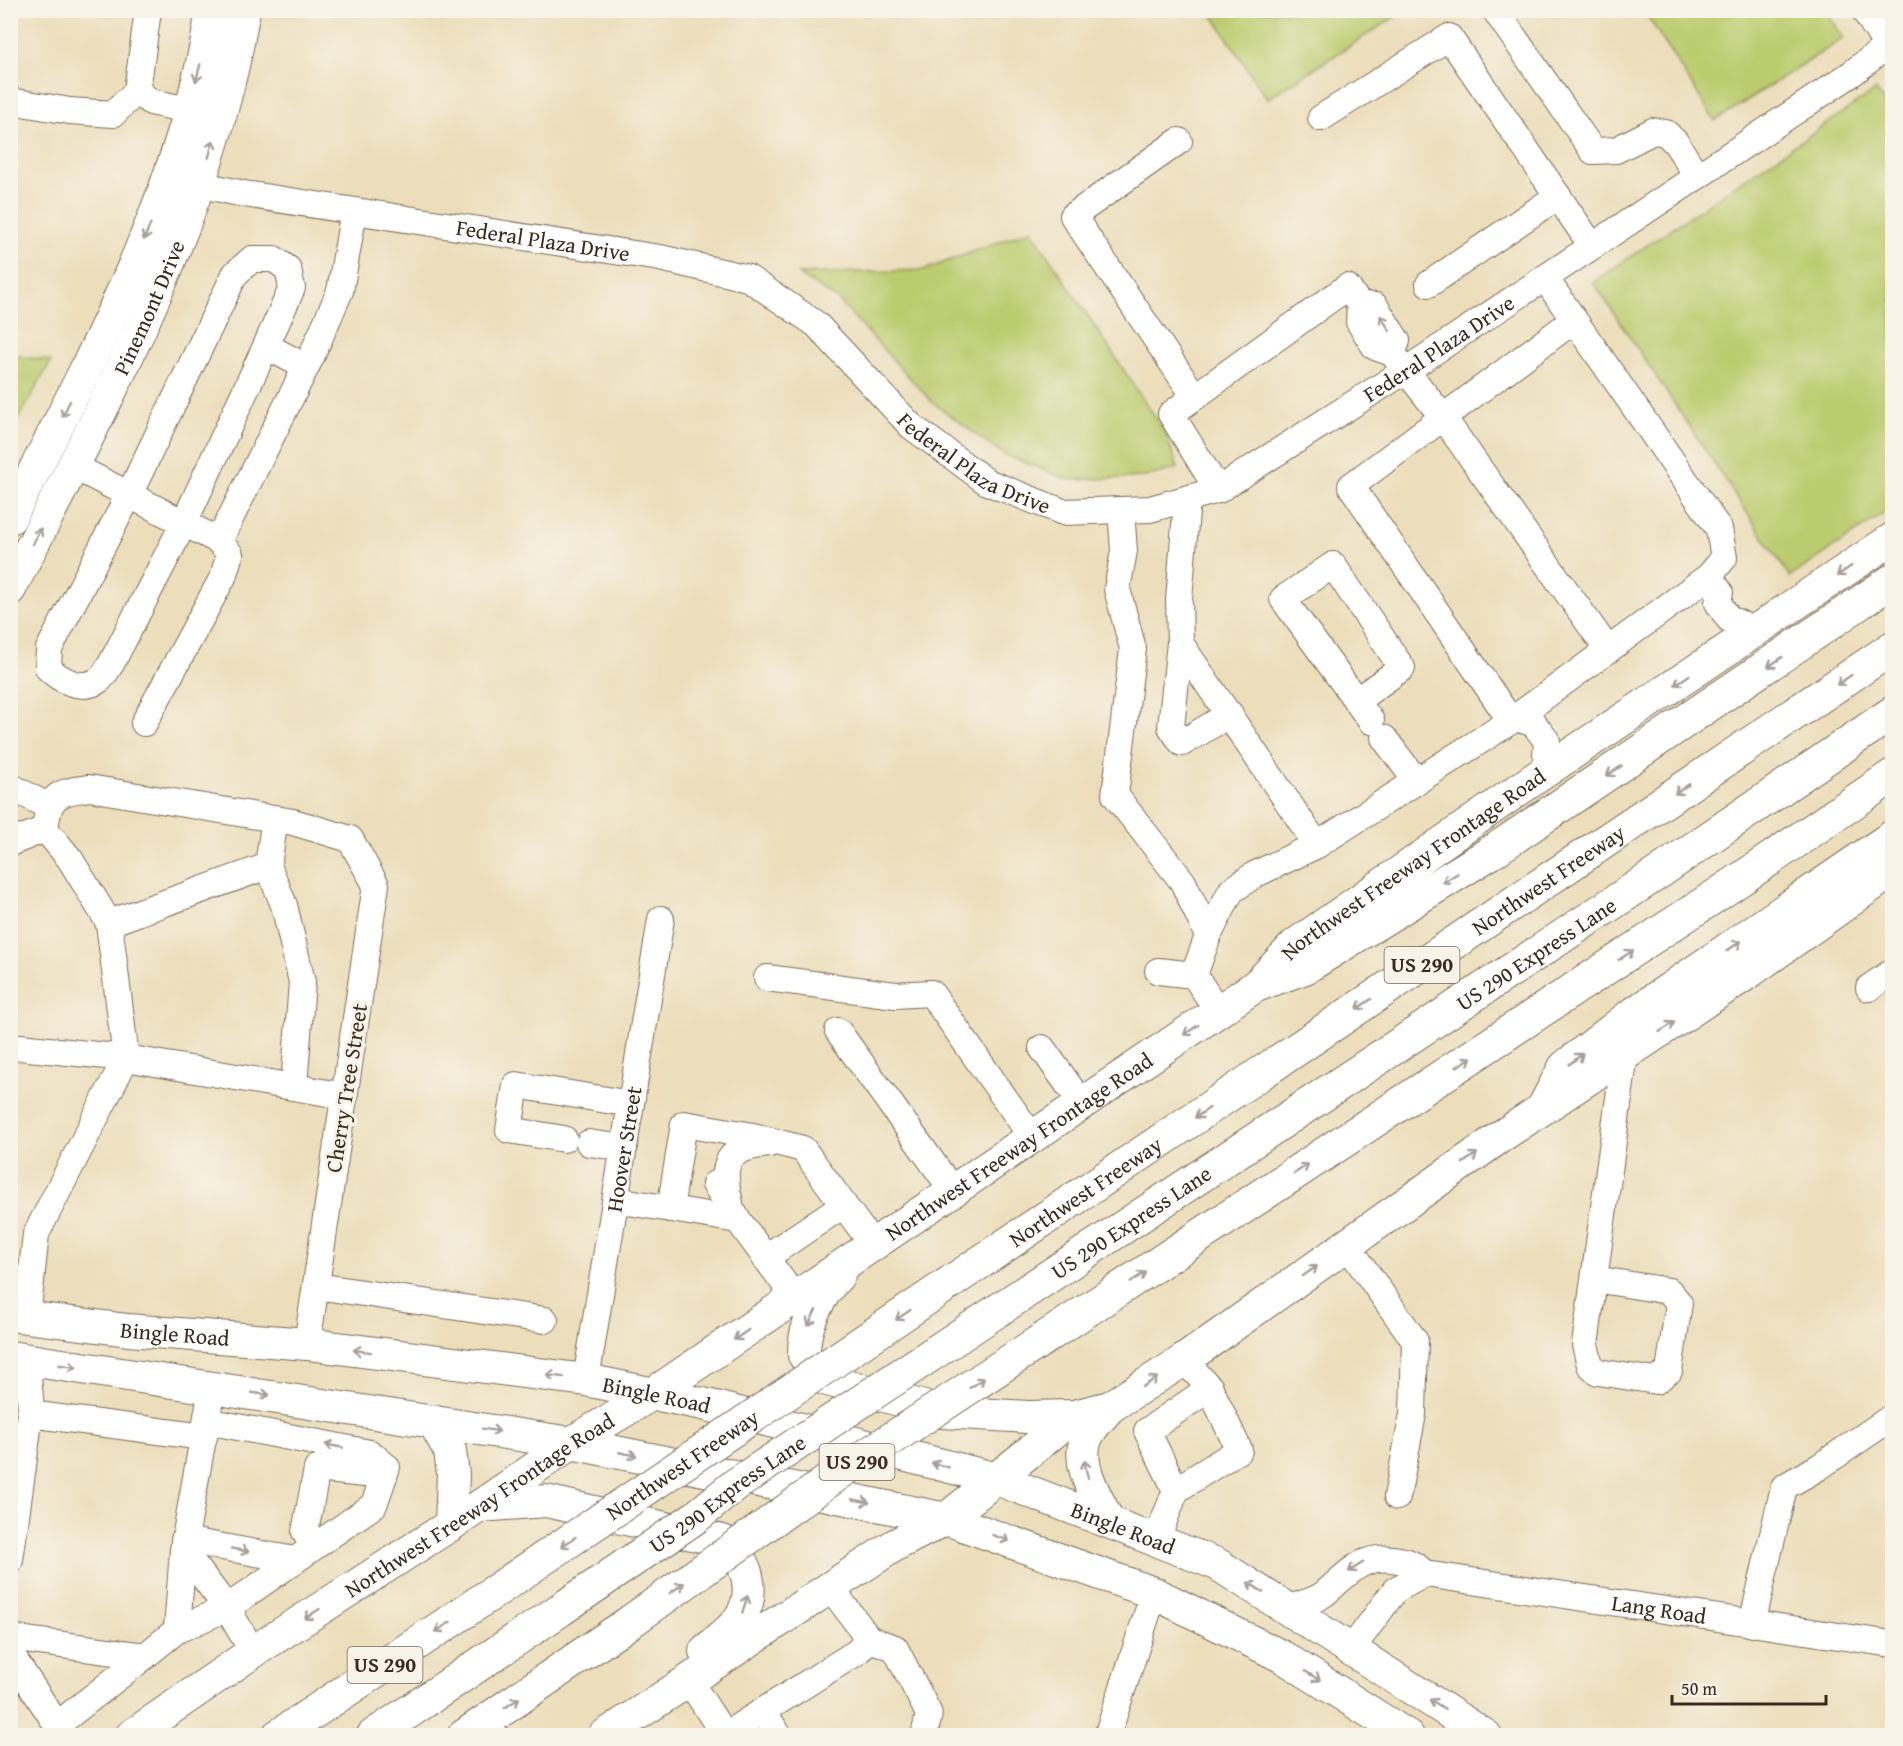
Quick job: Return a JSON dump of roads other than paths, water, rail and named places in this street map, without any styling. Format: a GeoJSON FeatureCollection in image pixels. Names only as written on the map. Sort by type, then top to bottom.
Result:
{"type":"FeatureCollection","features":[{"type":"Feature","properties":{"kind":"highway"},"geometry":{"type":"LineString","coordinates":[[1257,985],[1306,967],[1492,852],[1893,581]]}},
{"type":"Feature","properties":{"kind":"highway","name":"Northwest Freeway"},"geometry":{"type":"LineString","coordinates":[[278,1736],[1893,648]]}},
{"type":"Feature","properties":{"kind":"highway","name":"US 290 Express Lane"},"geometry":{"type":"LineString","coordinates":[[373,1736],[696,1517],[735,1485],[871,1397],[1658,873],[1893,713]]}},
{"type":"Feature","properties":{"kind":"highway","name":"US 290"},"geometry":{"type":"LineString","coordinates":[[464,1736],[630,1622],[838,1474],[1893,776]]}},
{"type":"Feature","properties":{"kind":"highway"},"geometry":{"type":"LineString","coordinates":[[1544,1107],[1565,1067],[1629,1017],[1893,837]]}},
{"type":"Feature","properties":{"kind":"main road","name":"Pinemont Drive"},"geometry":{"type":"LineString","coordinates":[[10,518],[123,287],[170,178],[212,10]]}},
{"type":"Feature","properties":{"kind":"main road","name":"Pinemont Drive"},"geometry":{"type":"LineString","coordinates":[[10,589],[142,328],[201,185],[239,44],[244,10]]}},
{"type":"Feature","properties":{"kind":"main road","name":"Northwest Freeway Frontage Road"},"geometry":{"type":"LineString","coordinates":[[131,1736],[253,1653],[480,1506],[571,1443],[654,1393],[1082,1104],[1257,985],[1295,945],[1550,760],[1745,629],[1893,538]]}},
{"type":"Feature","properties":{"kind":"main road"},"geometry":{"type":"LineString","coordinates":[[1109,1522],[1085,1471],[1084,1456],[1087,1434],[1110,1407],[1184,1360],[1544,1107],[1751,971],[1893,871]]}},
{"type":"Feature","properties":{"kind":"main road"},"geometry":{"type":"LineString","coordinates":[[866,1250],[828,1286],[803,1337],[804,1355],[824,1379],[942,1412],[1028,1417],[1074,1416],[1110,1407]]}},
{"type":"Feature","properties":{"kind":"main road"},"geometry":{"type":"LineString","coordinates":[[18,1358],[19,1317]]}},
{"type":"Feature","properties":{"kind":"main road","name":"Bingle Road"},"geometry":{"type":"LineString","coordinates":[[19,1317],[128,1330],[307,1344],[586,1380],[654,1393],[997,1479],[1217,1564],[1289,1608],[1478,1733]]}},
{"type":"Feature","properties":{"kind":"main road","name":"Bingle Road"},"geometry":{"type":"LineString","coordinates":[[18,1358],[571,1443],[946,1519],[1164,1597],[1283,1657],[1408,1736]]}},
{"type":"Feature","properties":{"kind":"main road"},"geometry":{"type":"LineString","coordinates":[[604,1736],[895,1545],[946,1519],[1074,1416]]}},
{"type":"Feature","properties":{"kind":"main road"},"geometry":{"type":"LineString","coordinates":[[433,1421],[450,1451],[453,1474],[451,1525]]}},
{"type":"Feature","properties":{"kind":"main road"},"geometry":{"type":"LineString","coordinates":[[480,1506],[546,1501],[723,1541],[737,1550],[748,1581],[748,1598],[740,1619],[648,1706]]}},
{"type":"Feature","properties":{"kind":"main road"},"geometry":{"type":"LineString","coordinates":[[1164,1597],[1318,1650],[1351,1650]]}},
{"type":"Feature","properties":{"kind":"street"},"geometry":{"type":"LineString","coordinates":[[10,101],[70,111],[113,114],[137,91],[148,10]]}},
{"type":"Feature","properties":{"kind":"street"},"geometry":{"type":"LineString","coordinates":[[1495,10],[1593,150],[1616,150],[1653,131],[1666,133],[1676,143],[1697,176]]}},
{"type":"Feature","properties":{"kind":"street"},"geometry":{"type":"LineString","coordinates":[[1864,10],[1891,47]]}},
{"type":"Feature","properties":{"kind":"street"},"geometry":{"type":"LineString","coordinates":[[1321,118],[1449,37],[1592,246]]}},
{"type":"Feature","properties":{"kind":"street","name":"Federal Plaza Drive"},"geometry":{"type":"LineString","coordinates":[[170,178],[244,194],[660,258],[748,278],[816,324],[911,426],[987,482],[1064,512],[1150,509],[1218,490],[1399,362],[1545,278],[1891,47]]}},
{"type":"Feature","properties":{"kind":"street"},"geometry":{"type":"LineString","coordinates":[[137,91],[151,102],[188,110]]}},
{"type":"Feature","properties":{"kind":"street"},"geometry":{"type":"LineString","coordinates":[[1179,141],[1073,216],[1195,397]]}},
{"type":"Feature","properties":{"kind":"street"},"geometry":{"type":"LineString","coordinates":[[1429,284],[1558,196]]}},
{"type":"Feature","properties":{"kind":"street"},"geometry":{"type":"LineString","coordinates":[[219,541],[306,367],[340,291],[354,211]]}},
{"type":"Feature","properties":{"kind":"street"},"geometry":{"type":"LineString","coordinates":[[252,259],[274,259],[288,269],[292,288],[266,346],[184,523],[111,664],[99,680],[85,684],[60,680],[48,668],[49,649],[129,495],[235,274],[252,259]]}},
{"type":"Feature","properties":{"kind":"street"},"geometry":{"type":"LineString","coordinates":[[1194,975],[1208,936],[1231,891],[1254,875],[1317,845],[1519,719],[1608,650],[1714,584],[1724,558],[1719,529],[1545,278]]}},
{"type":"Feature","properties":{"kind":"street"},"geometry":{"type":"LineString","coordinates":[[1218,490],[1171,414],[1347,287],[1360,305],[1375,306],[1396,341],[1399,362],[1442,416],[1608,650]]}},
{"type":"Feature","properties":{"kind":"street"},"geometry":{"type":"LineString","coordinates":[[1550,760],[1547,741],[1533,723],[1519,719],[1351,486],[1442,416],[1574,320]]}},
{"type":"Feature","properties":{"kind":"street"},"geometry":{"type":"LineString","coordinates":[[266,346],[306,367]]}},
{"type":"Feature","properties":{"kind":"street"},"geometry":{"type":"LineString","coordinates":[[73,466],[219,541],[230,554],[223,577],[144,723]]}},
{"type":"Feature","properties":{"kind":"street"},"geometry":{"type":"LineString","coordinates":[[1187,499],[1179,600],[1180,643],[1171,727],[1182,743],[1230,714]]}},
{"type":"Feature","properties":{"kind":"street"},"geometry":{"type":"LineString","coordinates":[[1121,510],[1124,551],[1117,589],[1133,649],[1115,795],[1183,882],[1208,936]]}},
{"type":"Feature","properties":{"kind":"street"},"geometry":{"type":"LineString","coordinates":[[1356,701],[1402,668],[1333,565],[1283,599],[1356,701],[1417,782]]}},
{"type":"Feature","properties":{"kind":"street"},"geometry":{"type":"LineString","coordinates":[[1714,584],[1731,592],[1744,611],[1745,629]]}},
{"type":"Feature","properties":{"kind":"street"},"geometry":{"type":"LineString","coordinates":[[1180,643],[1317,845]]}},
{"type":"Feature","properties":{"kind":"street"},"geometry":{"type":"LineString","coordinates":[[10,786],[46,818],[109,923],[126,1058],[36,1234],[19,1317]]}},
{"type":"Feature","properties":{"kind":"street"},"geometry":{"type":"LineString","coordinates":[[10,843],[46,818],[62,792],[89,788],[275,818],[268,866],[284,905],[302,982],[294,1087]]}},
{"type":"Feature","properties":{"kind":"street","name":"Cherry Tree Street"},"geometry":{"type":"LineString","coordinates":[[275,818],[350,839],[376,885],[307,1344]]}},
{"type":"Feature","properties":{"kind":"street"},"geometry":{"type":"LineString","coordinates":[[109,923],[268,866]]}},
{"type":"Feature","properties":{"kind":"street","name":"Hoover Street"},"geometry":{"type":"LineString","coordinates":[[586,1380],[661,919]]}},
{"type":"Feature","properties":{"kind":"street"},"geometry":{"type":"LineString","coordinates":[[1158,971],[1194,975],[1218,1011]]}},
{"type":"Feature","properties":{"kind":"street"},"geometry":{"type":"LineString","coordinates":[[1869,988],[1893,972]]}},
{"type":"Feature","properties":{"kind":"street"},"geometry":{"type":"LineString","coordinates":[[767,978],[896,995],[931,993],[1032,1137]]}},
{"type":"Feature","properties":{"kind":"street"},"geometry":{"type":"LineString","coordinates":[[837,1031],[953,1191]]}},
{"type":"Feature","properties":{"kind":"street"},"geometry":{"type":"LineString","coordinates":[[10,1046],[126,1058],[345,1096]]}},
{"type":"Feature","properties":{"kind":"street"},"geometry":{"type":"LineString","coordinates":[[1042,1048],[1082,1104]]}},
{"type":"Feature","properties":{"kind":"street"},"geometry":{"type":"LineString","coordinates":[[1594,1279],[1669,1291],[1679,1303],[1669,1371],[1656,1381],[1598,1372],[1590,1365],[1585,1345],[1594,1279],[1625,1054]]}},
{"type":"Feature","properties":{"kind":"street"},"geometry":{"type":"LineString","coordinates":[[624,1148],[509,1130],[516,1085],[631,1104]]}},
{"type":"Feature","properties":{"kind":"street"},"geometry":{"type":"LineString","coordinates":[[670,1209],[684,1124],[753,1136],[803,1149],[843,1205],[866,1250]]}},
{"type":"Feature","properties":{"kind":"street"},"geometry":{"type":"LineString","coordinates":[[723,1131],[715,1184],[727,1216],[765,1258],[795,1298]]}},
{"type":"Feature","properties":{"kind":"street"},"geometry":{"type":"LineString","coordinates":[[718,1158],[734,1142],[753,1136]]}},
{"type":"Feature","properties":{"kind":"street"},"geometry":{"type":"LineString","coordinates":[[727,1216],[725,1181],[727,1162],[731,1156],[746,1148],[784,1143]]}},
{"type":"Feature","properties":{"kind":"street"},"geometry":{"type":"LineString","coordinates":[[616,1200],[727,1216]]}},
{"type":"Feature","properties":{"kind":"street"},"geometry":{"type":"LineString","coordinates":[[765,1258],[843,1205]]}},
{"type":"Feature","properties":{"kind":"street"},"geometry":{"type":"LineString","coordinates":[[1347,1245],[1415,1341],[1413,1414],[1397,1497]]}},
{"type":"Feature","properties":{"kind":"street"},"geometry":{"type":"LineString","coordinates":[[316,1286],[545,1320]]}},
{"type":"Feature","properties":{"kind":"street"},"geometry":{"type":"LineString","coordinates":[[10,1560],[24,1405],[18,1358]]}},
{"type":"Feature","properties":{"kind":"street"},"geometry":{"type":"LineString","coordinates":[[1156,1541],[1176,1490],[1239,1450],[1210,1388],[1184,1360]]}},
{"type":"Feature","properties":{"kind":"street"},"geometry":{"type":"LineString","coordinates":[[177,1630],[183,1545],[206,1429],[209,1387]]}},
{"type":"Feature","properties":{"kind":"street"},"geometry":{"type":"LineString","coordinates":[[1176,1490],[1147,1431],[1210,1388]]}},
{"type":"Feature","properties":{"kind":"street"},"geometry":{"type":"LineString","coordinates":[[24,1405],[370,1453],[385,1472]]}},
{"type":"Feature","properties":{"kind":"street"},"geometry":{"type":"LineString","coordinates":[[1752,1624],[1784,1487],[1819,1467],[1893,1417]]}},
{"type":"Feature","properties":{"kind":"street"},"geometry":{"type":"LineString","coordinates":[[304,1553],[305,1533],[317,1469],[385,1472]]}},
{"type":"Feature","properties":{"kind":"street"},"geometry":{"type":"LineString","coordinates":[[10,1653],[55,1732],[177,1630],[226,1608],[374,1505],[385,1472]]}},
{"type":"Feature","properties":{"kind":"street"},"geometry":{"type":"LineString","coordinates":[[183,1545],[304,1553]]}},
{"type":"Feature","properties":{"kind":"street"},"geometry":{"type":"LineString","coordinates":[[183,1545],[226,1608],[253,1653]]}},
{"type":"Feature","properties":{"kind":"street","name":"Lang Road"},"geometry":{"type":"LineString","coordinates":[[1289,1608],[1322,1596],[1359,1564],[1376,1559],[1412,1562],[1425,1574],[1893,1644]]}},
{"type":"Feature","properties":{"kind":"street"},"geometry":{"type":"LineString","coordinates":[[1351,1650],[1395,1590],[1425,1574]]}},
{"type":"Feature","properties":{"kind":"street"},"geometry":{"type":"LineString","coordinates":[[831,1588],[869,1639],[895,1648],[929,1714],[924,1736]]}},
{"type":"Feature","properties":{"kind":"street"},"geometry":{"type":"LineString","coordinates":[[1107,1736],[1164,1597]]}},
{"type":"Feature","properties":{"kind":"street"},"geometry":{"type":"LineString","coordinates":[[10,1638],[145,1656]]}},
{"type":"Feature","properties":{"kind":"street"},"geometry":{"type":"LineString","coordinates":[[688,1679],[725,1735],[857,1652],[869,1639]]}},
{"type":"Feature","properties":{"kind":"street"},"geometry":{"type":"LineString","coordinates":[[763,1711],[779,1736]]}}]}
